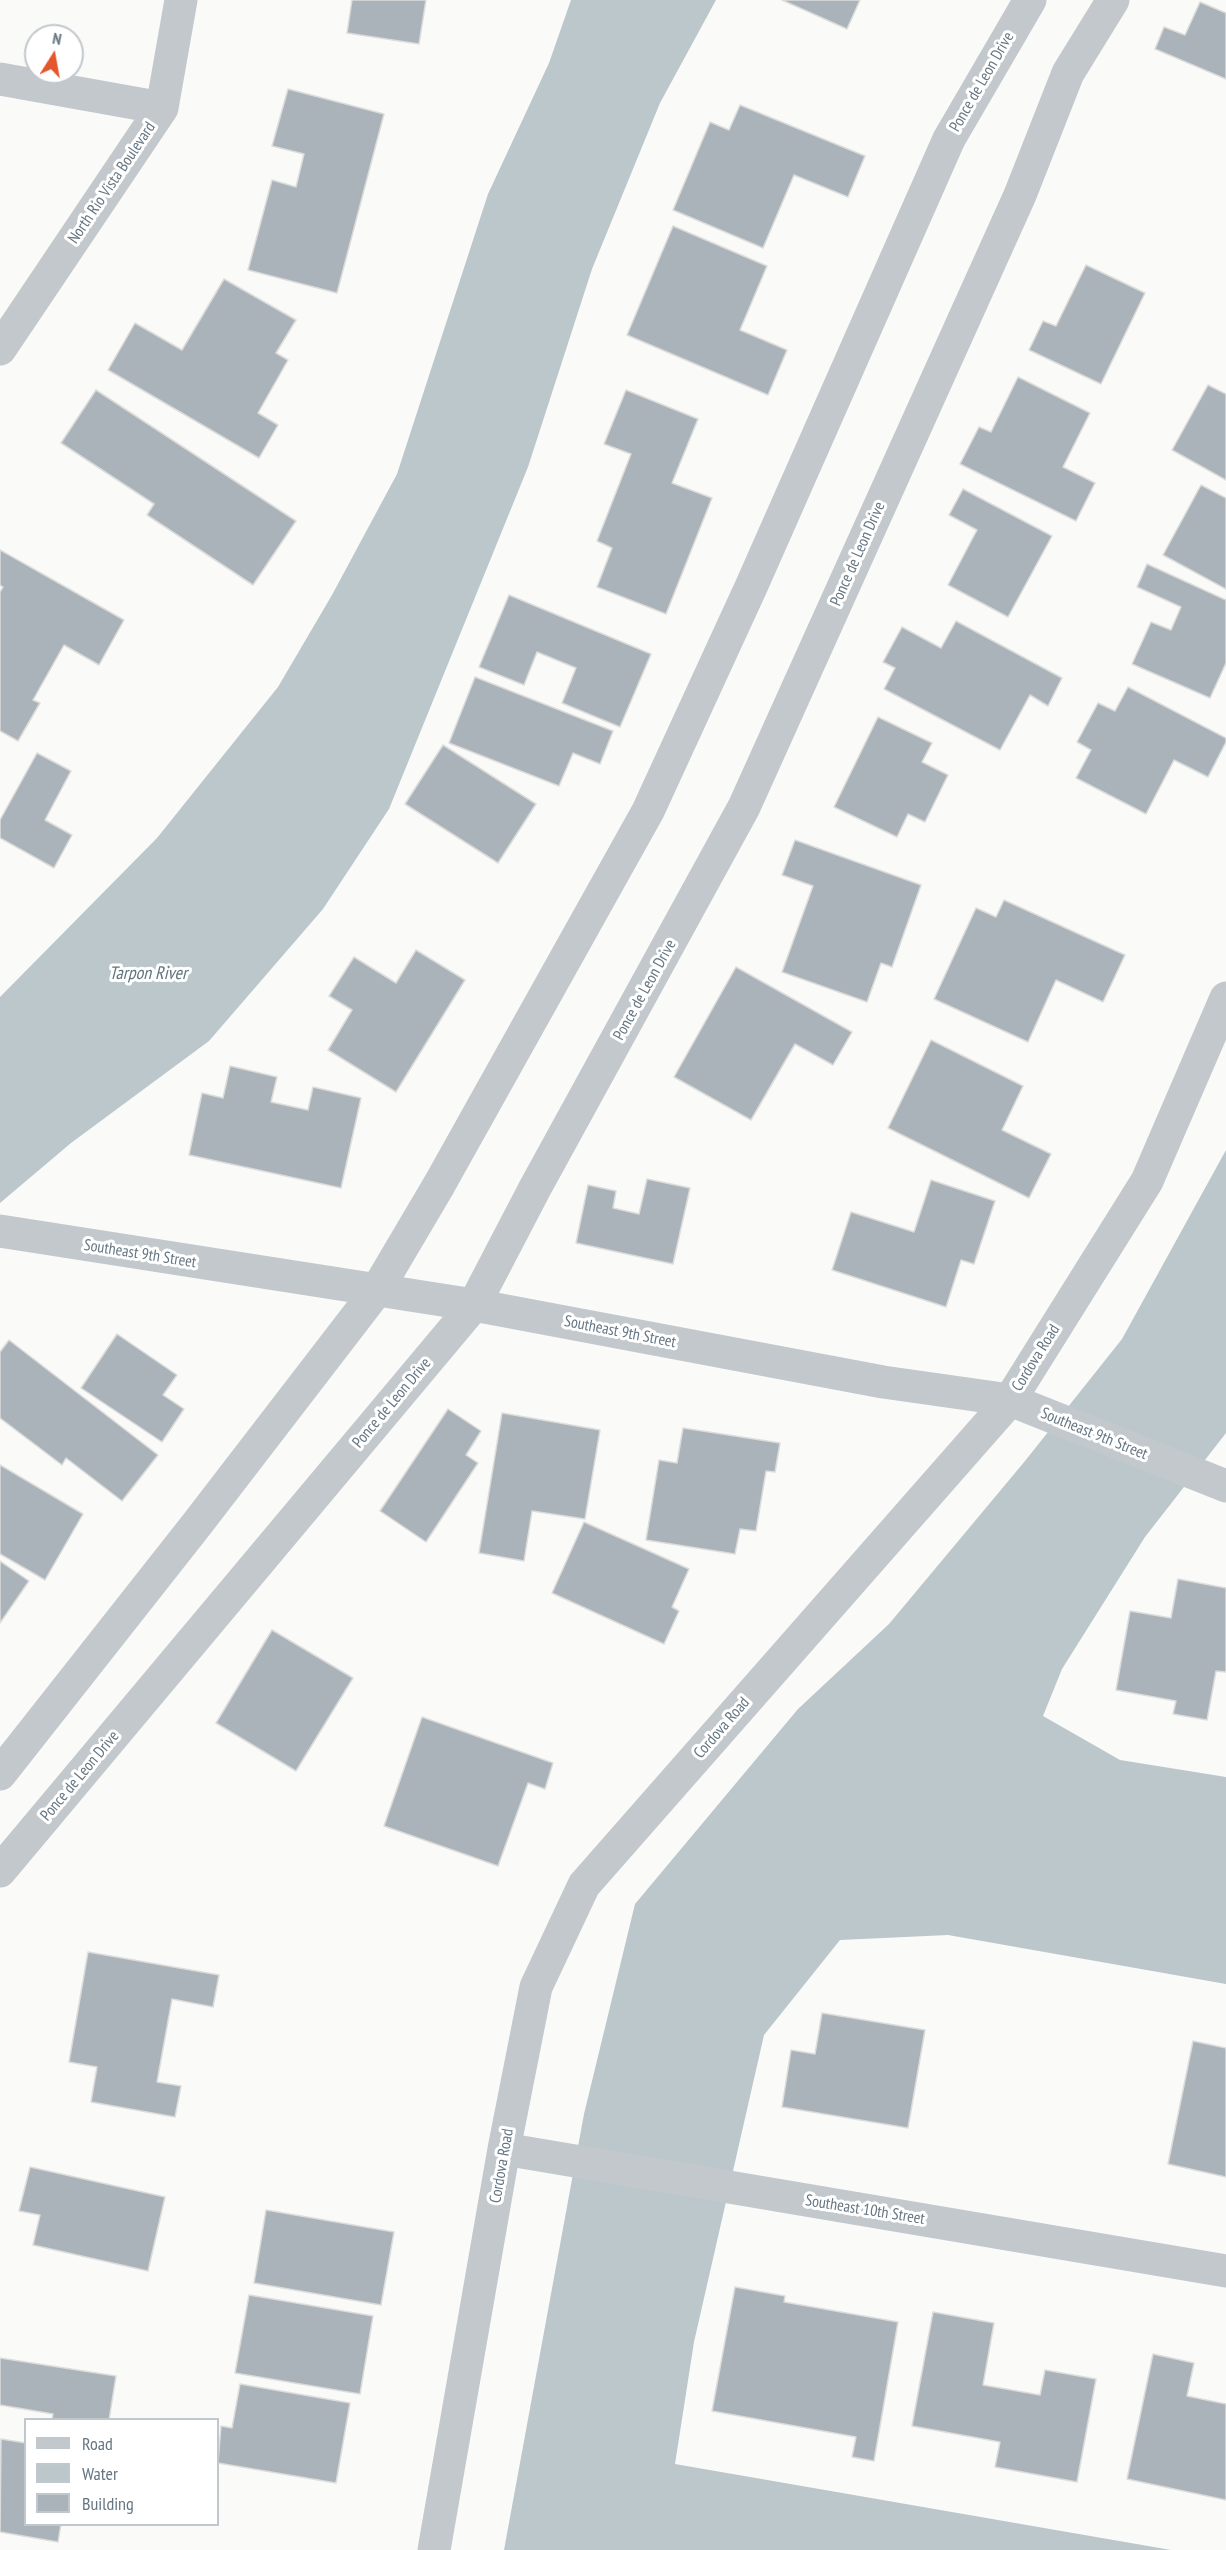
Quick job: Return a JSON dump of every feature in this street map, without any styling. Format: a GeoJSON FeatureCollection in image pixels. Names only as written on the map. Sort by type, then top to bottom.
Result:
{"type":"FeatureCollection","features":[{"type":"Feature","properties":{"kind":"street","name":"North Rio Vista Boulevard"},"geometry":{"type":"LineString","coordinates":[[0,349],[162,108],[181,0]]}},
{"type":"Feature","properties":{"kind":"street","name":"Ponce de Leon Drive"},"geometry":{"type":"LineString","coordinates":[[0,1774],[377,1290],[648,811],[752,587],[949,139],[1030,0]]}},
{"type":"Feature","properties":{"kind":"street","name":"Ponce de Leon Drive"},"geometry":{"type":"LineString","coordinates":[[0,1871],[474,1305],[744,807],[1020,195],[1068,73],[1113,0]]}},
{"type":"Feature","properties":{"kind":"street"},"geometry":{"type":"LineString","coordinates":[[0,79],[162,108]]}},
{"type":"Feature","properties":{"kind":"street","name":"Cordova Road"},"geometry":{"type":"LineString","coordinates":[[434,2550],[504,2149],[536,1987],[584,1884],[1010,1400],[1147,1180],[1226,998]]}},
{"type":"Feature","properties":{"kind":"street","name":"Southeast 9th Street"},"geometry":{"type":"LineString","coordinates":[[0,1231],[474,1305],[883,1382],[1010,1400],[1225,1486]]}},
{"type":"Feature","properties":{"kind":"street","name":"Southeast 10th Street"},"geometry":{"type":"LineString","coordinates":[[504,2149],[1226,2271]]}},
{"type":"Feature","properties":{"kind":"water","name":"Tarpon River"},"geometry":{"type":"Polygon","coordinates":[[[571,0],[716,0],[660,103],[592,269],[528,467],[389,809],[323,909],[209,1041],[71,1143],[0,1203],[0,997],[157,838],[278,687],[332,595],[397,474],[488,194],[549,63],[571,0]]]}},
{"type":"Feature","properties":{"kind":"water"},"geometry":{"type":"Polygon","coordinates":[[[1226,1150],[1226,1433],[1145,1537],[1062,1669],[1043,1716],[1120,1760],[1226,1777],[1226,1984],[948,1935],[840,1940],[764,2035],[694,2342],[675,2464],[1171,2550],[504,2550],[584,2114],[635,1904],[798,1709],[889,1624],[1025,1461],[1122,1339],[1226,1150]]]}},
{"type":"Feature","properties":{"kind":"building"},"geometry":{"type":"Polygon","coordinates":[[[352,0],[426,0],[419,44],[347,33],[352,0]]]}},
{"type":"Feature","properties":{"kind":"building"},"geometry":{"type":"Polygon","coordinates":[[[782,0],[860,0],[847,29],[782,0]]]}},
{"type":"Feature","properties":{"kind":"building"},"geometry":{"type":"Polygon","coordinates":[[[1200,2],[1226,13],[1226,79],[1155,49],[1164,27],[1185,35],[1200,2]]]}},
{"type":"Feature","properties":{"kind":"building"},"geometry":{"type":"Polygon","coordinates":[[[288,89],[384,114],[337,293],[248,270],[272,180],[296,187],[304,154],[272,146],[288,89]]]}},
{"type":"Feature","properties":{"kind":"building"},"geometry":{"type":"Polygon","coordinates":[[[740,105],[865,156],[848,197],[794,175],[763,248],[673,210],[710,122],[729,130],[740,105]]]}},
{"type":"Feature","properties":{"kind":"building"},"geometry":{"type":"Polygon","coordinates":[[[673,226],[767,266],[740,330],[787,350],[768,395],[627,335],[673,226]]]}},
{"type":"Feature","properties":{"kind":"building"},"geometry":{"type":"Polygon","coordinates":[[[1086,265],[1145,293],[1101,384],[1029,350],[1043,321],[1056,326],[1086,265]]]}},
{"type":"Feature","properties":{"kind":"building"},"geometry":{"type":"Polygon","coordinates":[[[224,279],[296,320],[276,353],[288,360],[258,413],[278,425],[259,458],[108,370],[135,323],[182,350],[224,279]]]}},
{"type":"Feature","properties":{"kind":"building"},"geometry":{"type":"Polygon","coordinates":[[[1018,377],[1090,413],[1063,467],[1095,483],[1076,521],[960,464],[979,427],[991,432],[1018,377]]]}},
{"type":"Feature","properties":{"kind":"building"},"geometry":{"type":"Polygon","coordinates":[[[1208,385],[1226,394],[1226,480],[1172,450],[1208,385]]]}},
{"type":"Feature","properties":{"kind":"building"},"geometry":{"type":"Polygon","coordinates":[[[96,390],[296,521],[253,585],[147,515],[154,504],[61,443],[96,390]]]}},
{"type":"Feature","properties":{"kind":"building"},"geometry":{"type":"Polygon","coordinates":[[[626,390],[698,419],[672,483],[712,498],[666,614],[597,587],[612,548],[597,541],[631,454],[604,444],[626,390]]]}},
{"type":"Feature","properties":{"kind":"building"},"geometry":{"type":"Polygon","coordinates":[[[1201,485],[1226,498],[1226,589],[1163,555],[1201,485]]]}},
{"type":"Feature","properties":{"kind":"building"},"geometry":{"type":"Polygon","coordinates":[[[963,489],[1052,536],[1008,617],[948,585],[977,530],[949,515],[963,489]]]}},
{"type":"Feature","properties":{"kind":"building"},"geometry":{"type":"Polygon","coordinates":[[[0,550],[124,620],[99,665],[64,645],[33,700],[40,703],[18,741],[0,731],[0,592],[3,587],[0,585],[0,550]]]}},
{"type":"Feature","properties":{"kind":"building"},"geometry":{"type":"Polygon","coordinates":[[[1147,564],[1226,600],[1226,663],[1210,698],[1132,664],[1151,622],[1171,630],[1181,607],[1137,587],[1147,564]]]}},
{"type":"Feature","properties":{"kind":"building"},"geometry":{"type":"Polygon","coordinates":[[[509,595],[651,654],[620,727],[562,703],[576,668],[537,652],[524,685],[479,667],[509,595]]]}},
{"type":"Feature","properties":{"kind":"building"},"geometry":{"type":"Polygon","coordinates":[[[956,621],[1062,678],[1048,706],[1030,695],[1000,750],[884,689],[895,668],[883,662],[902,627],[941,648],[956,621]]]}},
{"type":"Feature","properties":{"kind":"building"},"geometry":{"type":"Polygon","coordinates":[[[475,677],[613,731],[600,764],[573,753],[559,786],[449,743],[475,677]]]}},
{"type":"Feature","properties":{"kind":"building"},"geometry":{"type":"Polygon","coordinates":[[[1128,687],[1226,738],[1208,777],[1174,760],[1146,814],[1076,778],[1091,750],[1077,742],[1098,703],[1115,711],[1128,687]]]}},
{"type":"Feature","properties":{"kind":"building"},"geometry":{"type":"Polygon","coordinates":[[[878,717],[932,743],[922,762],[948,775],[925,822],[908,814],[897,837],[834,807],[878,717]]]}},
{"type":"Feature","properties":{"kind":"building"},"geometry":{"type":"Polygon","coordinates":[[[443,745],[536,804],[498,863],[405,804],[443,745]]]}},
{"type":"Feature","properties":{"kind":"building"},"geometry":{"type":"Polygon","coordinates":[[[37,753],[71,771],[45,820],[72,835],[54,868],[0,838],[0,820],[37,753]]]}},
{"type":"Feature","properties":{"kind":"building"},"geometry":{"type":"Polygon","coordinates":[[[795,840],[921,885],[892,967],[881,963],[867,1002],[782,972],[813,886],[782,875],[795,840]]]}},
{"type":"Feature","properties":{"kind":"building"},"geometry":{"type":"Polygon","coordinates":[[[1004,900],[1125,955],[1103,1002],[1056,980],[1028,1042],[934,999],[976,908],[996,917],[1004,900]]]}},
{"type":"Feature","properties":{"kind":"building"},"geometry":{"type":"Polygon","coordinates":[[[416,950],[465,980],[396,1092],[328,1050],[352,1010],[329,996],[354,957],[396,983],[416,950]]]}},
{"type":"Feature","properties":{"kind":"building"},"geometry":{"type":"Polygon","coordinates":[[[736,967],[852,1032],[833,1065],[795,1044],[751,1120],[674,1077],[736,967]]]}},
{"type":"Feature","properties":{"kind":"building"},"geometry":{"type":"Polygon","coordinates":[[[931,1040],[1023,1086],[1002,1130],[1051,1154],[1029,1198],[888,1128],[931,1040]]]}},
{"type":"Feature","properties":{"kind":"building"},"geometry":{"type":"Polygon","coordinates":[[[230,1066],[277,1077],[271,1102],[308,1110],[313,1087],[361,1098],[341,1188],[189,1155],[202,1093],[223,1098],[230,1066]]]}},
{"type":"Feature","properties":{"kind":"building"},"geometry":{"type":"Polygon","coordinates":[[[647,1179],[690,1188],[673,1264],[576,1243],[588,1185],[616,1191],[613,1208],[639,1214],[647,1179]]]}},
{"type":"Feature","properties":{"kind":"building"},"geometry":{"type":"Polygon","coordinates":[[[931,1180],[995,1201],[974,1264],[961,1260],[946,1307],[832,1270],[851,1212],[914,1232],[931,1180]]]}},
{"type":"Feature","properties":{"kind":"building"},"geometry":{"type":"Polygon","coordinates":[[[117,1334],[177,1375],[163,1395],[184,1409],[162,1442],[81,1388],[117,1334]]]}},
{"type":"Feature","properties":{"kind":"building"},"geometry":{"type":"Polygon","coordinates":[[[9,1340],[158,1455],[122,1501],[66,1458],[62,1465],[0,1418],[0,1352],[9,1340]]]}},
{"type":"Feature","properties":{"kind":"building"},"geometry":{"type":"Polygon","coordinates":[[[448,1409],[481,1431],[466,1455],[478,1463],[426,1542],[380,1511],[448,1409]]]}},
{"type":"Feature","properties":{"kind":"building"},"geometry":{"type":"Polygon","coordinates":[[[502,1413],[600,1430],[585,1519],[532,1511],[524,1561],[479,1553],[502,1413]]]}},
{"type":"Feature","properties":{"kind":"building"},"geometry":{"type":"Polygon","coordinates":[[[683,1428],[780,1443],[775,1472],[766,1471],[756,1531],[740,1529],[735,1554],[646,1540],[659,1460],[677,1463],[683,1428]]]}},
{"type":"Feature","properties":{"kind":"building"},"geometry":{"type":"Polygon","coordinates":[[[0,1465],[83,1514],[45,1580],[0,1554],[0,1465]]]}},
{"type":"Feature","properties":{"kind":"building"},"geometry":{"type":"Polygon","coordinates":[[[584,1522],[689,1569],[672,1607],[679,1611],[664,1644],[552,1593],[584,1522]]]}},
{"type":"Feature","properties":{"kind":"building"},"geometry":{"type":"Polygon","coordinates":[[[0,1561],[29,1581],[0,1623],[0,1561]]]}},
{"type":"Feature","properties":{"kind":"building"},"geometry":{"type":"Polygon","coordinates":[[[1178,1579],[1226,1588],[1226,1672],[1216,1671],[1207,1720],[1173,1714],[1176,1701],[1116,1690],[1130,1611],[1171,1618],[1178,1579]]]}},
{"type":"Feature","properties":{"kind":"building"},"geometry":{"type":"Polygon","coordinates":[[[272,1630],[353,1678],[296,1771],[216,1723],[272,1630]]]}},
{"type":"Feature","properties":{"kind":"building"},"geometry":{"type":"Polygon","coordinates":[[[422,1717],[553,1763],[545,1789],[528,1783],[498,1866],[384,1826],[422,1717]]]}},
{"type":"Feature","properties":{"kind":"building"},"geometry":{"type":"Polygon","coordinates":[[[88,1952],[219,1975],[213,2007],[172,1999],[157,2082],[181,2086],[175,2117],[91,2102],[97,2067],[69,2062],[88,1952]]]}},
{"type":"Feature","properties":{"kind":"building"},"geometry":{"type":"Polygon","coordinates":[[[822,2013],[925,2030],[908,2128],[782,2107],[791,2050],[815,2054],[822,2013]]]}},
{"type":"Feature","properties":{"kind":"building"},"geometry":{"type":"Polygon","coordinates":[[[1193,2041],[1226,2048],[1226,2177],[1168,2164],[1193,2041]]]}},
{"type":"Feature","properties":{"kind":"building"},"geometry":{"type":"Polygon","coordinates":[[[30,2167],[165,2197],[148,2271],[33,2245],[40,2215],[19,2211],[30,2167]]]}},
{"type":"Feature","properties":{"kind":"building"},"geometry":{"type":"Polygon","coordinates":[[[266,2210],[394,2232],[381,2305],[254,2283],[266,2210]]]}},
{"type":"Feature","properties":{"kind":"building"},"geometry":{"type":"Polygon","coordinates":[[[735,2287],[785,2296],[784,2302],[898,2322],[874,2461],[852,2457],[856,2437],[712,2411],[735,2287]]]}},
{"type":"Feature","properties":{"kind":"building"},"geometry":{"type":"Polygon","coordinates":[[[249,2295],[373,2316],[360,2394],[235,2373],[249,2295]]]}},
{"type":"Feature","properties":{"kind":"building"},"geometry":{"type":"Polygon","coordinates":[[[933,2312],[994,2323],[983,2385],[1040,2395],[1045,2370],[1096,2379],[1077,2482],[995,2467],[1000,2442],[912,2426],[933,2312]]]}},
{"type":"Feature","properties":{"kind":"building"},"geometry":{"type":"Polygon","coordinates":[[[1153,2354],[1194,2363],[1187,2396],[1226,2404],[1226,2500],[1127,2479],[1153,2354]]]}},
{"type":"Feature","properties":{"kind":"building"},"geometry":{"type":"Polygon","coordinates":[[[0,2358],[116,2376],[109,2418],[52,2418],[53,2414],[0,2405],[0,2358]]]}},
{"type":"Feature","properties":{"kind":"building"},"geometry":{"type":"Polygon","coordinates":[[[240,2384],[350,2403],[336,2483],[219,2463],[221,2426],[232,2428],[240,2384]]]}},
{"type":"Feature","properties":{"kind":"building"},"geometry":{"type":"Polygon","coordinates":[[[1,2439],[24,2443],[24,2526],[61,2526],[58,2542],[0,2532],[1,2439]]]}}]}
